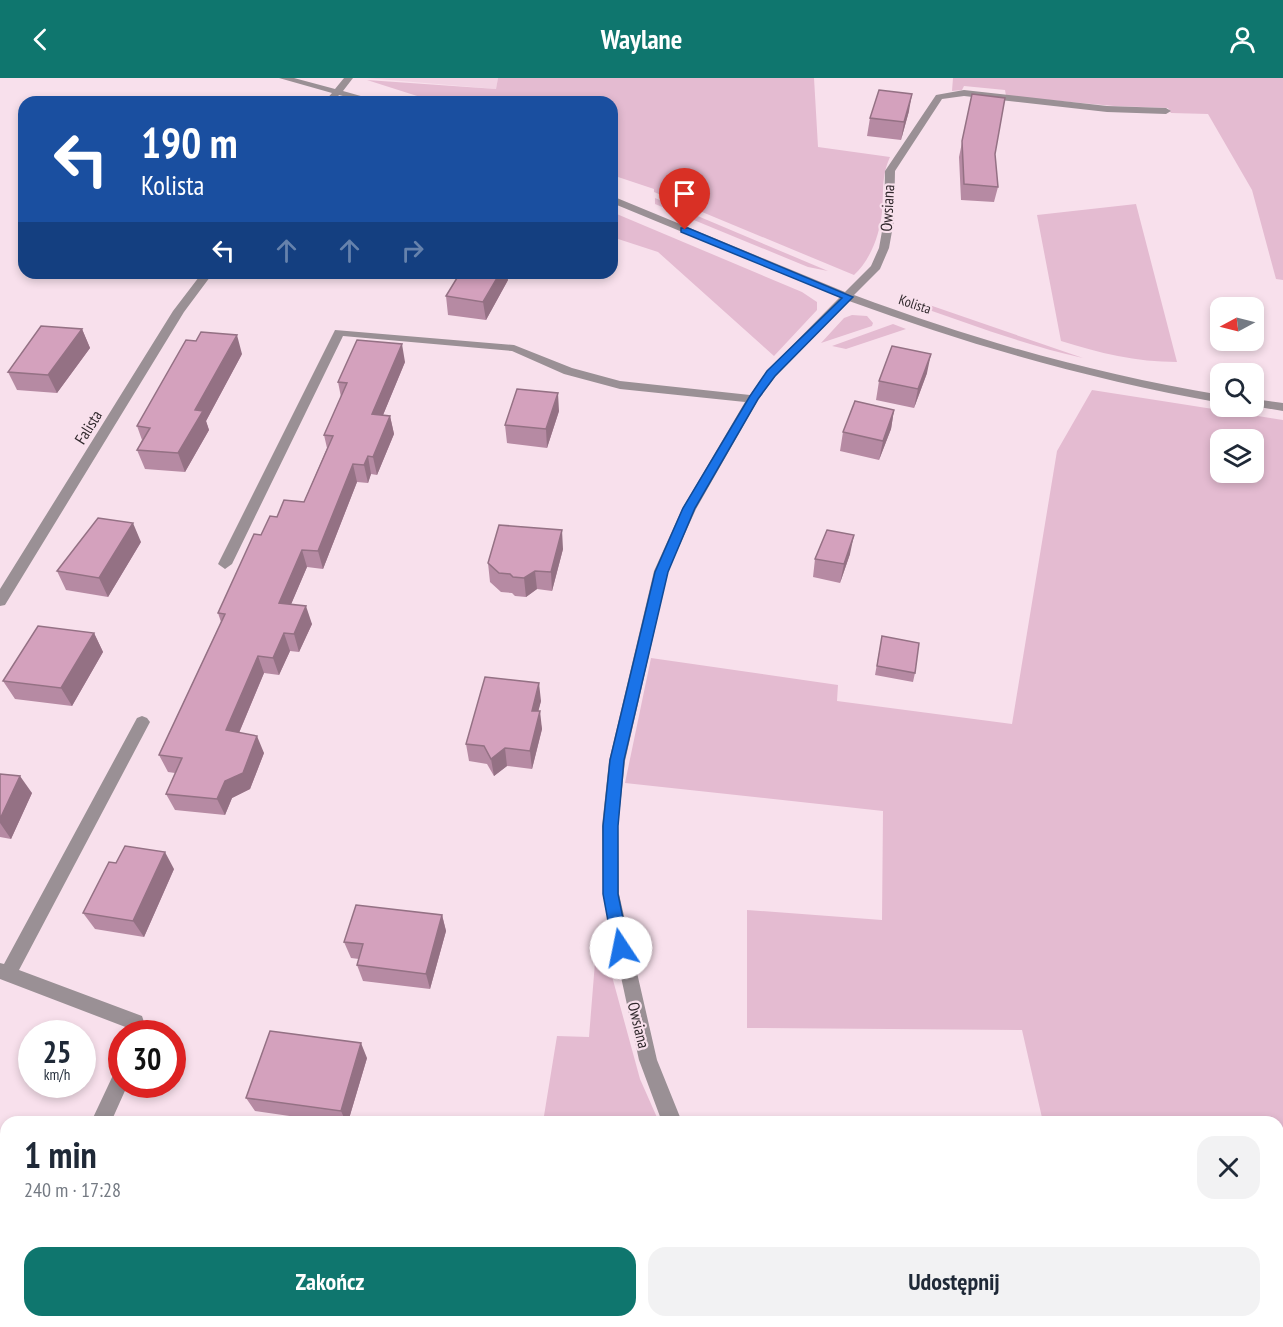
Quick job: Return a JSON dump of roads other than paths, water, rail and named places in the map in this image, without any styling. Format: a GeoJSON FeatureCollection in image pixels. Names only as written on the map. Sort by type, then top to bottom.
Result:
{"type":"FeatureCollection","features":[{"type":"Feature","properties":{"kind":"street"},"geometry":{"type":"LineString","coordinates":[[283,78],[357,96]]}},
{"type":"Feature","properties":{"kind":"street"},"geometry":{"type":"LineString","coordinates":[[333,96],[349,78]]}},
{"type":"Feature","properties":{"kind":"street","name":"Owsiana"},"geometry":{"type":"LineString","coordinates":[[670,1116],[648,1060],[611,894],[610,826],[617,760],[661,572],[689,508],[753,399],[771,374],[876,267],[884,248],[889,220],[890,171],[939,97],[964,93],[1107,109],[1166,111]]}},
{"type":"Feature","properties":{"kind":"street","name":"Kolista"},"geometry":{"type":"LineString","coordinates":[[618,201],[848,297],[1070,371],[1166,391],[1210,397]]}},
{"type":"Feature","properties":{"kind":"street","name":"Falista"},"geometry":{"type":"LineString","coordinates":[[0,601],[179,311],[203,279]]}},
{"type":"Feature","properties":{"kind":"street"},"geometry":{"type":"LineString","coordinates":[[225,564],[339,332],[514,348],[568,371],[620,385],[753,399]]}},
{"type":"Feature","properties":{"kind":"street"},"geometry":{"type":"LineString","coordinates":[[1264,404],[1283,407]]}},
{"type":"Feature","properties":{"kind":"street"},"geometry":{"type":"LineString","coordinates":[[131,1020],[4,973],[142,722]]}},
{"type":"Feature","properties":{"kind":"street"},"geometry":{"type":"LineString","coordinates":[[104,1116],[112,1098]]}}]}
